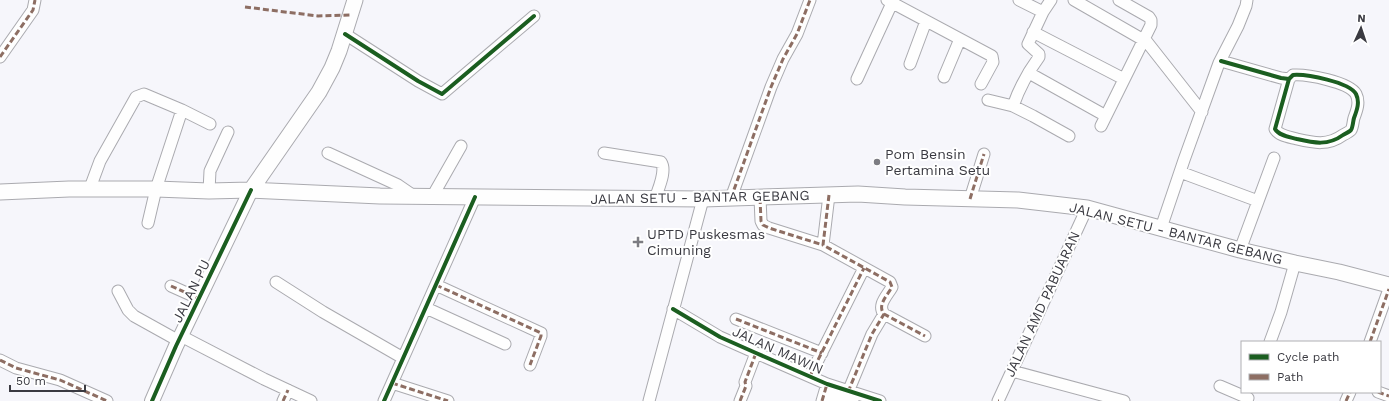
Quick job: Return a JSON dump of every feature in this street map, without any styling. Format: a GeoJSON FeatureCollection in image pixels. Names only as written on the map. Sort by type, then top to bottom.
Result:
{"type":"FeatureCollection","features":[{"type":"Feature","properties":{"kind":"main road"},"geometry":{"type":"LineString","coordinates":[[252,190],[318,92],[332,68],[345,34],[355,0]]}},
{"type":"Feature","properties":{"kind":"main road","name":"JALAN SETU - BANTAR GEBANG"},"geometry":{"type":"LineString","coordinates":[[0,192],[90,188],[209,191],[252,190],[432,197],[656,199],[760,198],[858,194],[1018,200],[1087,208],[1240,250],[1339,272],[1389,285]]}},
{"type":"Feature","properties":{"kind":"street"},"geometry":{"type":"LineString","coordinates":[[0,57],[33,10],[35,0]]}},
{"type":"Feature","properties":{"kind":"street"},"geometry":{"type":"LineString","coordinates":[[731,198],[771,87],[782,60],[797,34],[810,0]]}},
{"type":"Feature","properties":{"kind":"street"},"geometry":{"type":"LineString","coordinates":[[1019,0],[1042,12]]}},
{"type":"Feature","properties":{"kind":"street"},"geometry":{"type":"LineString","coordinates":[[1013,106],[1029,72],[1040,56],[1028,44],[1042,12],[1051,0]]}},
{"type":"Feature","properties":{"kind":"street"},"geometry":{"type":"LineString","coordinates":[[1074,0],[1144,40],[1202,112]]}},
{"type":"Feature","properties":{"kind":"street"},"geometry":{"type":"LineString","coordinates":[[1101,126],[1151,25],[1151,20],[1149,17],[1119,0]]}},
{"type":"Feature","properties":{"kind":"street"},"geometry":{"type":"LineString","coordinates":[[1161,228],[1221,61],[1238,26],[1247,0]]}},
{"type":"Feature","properties":{"kind":"street"},"geometry":{"type":"LineString","coordinates":[[857,79],[890,1],[992,56],[994,59],[993,62],[981,84]]}},
{"type":"Feature","properties":{"kind":"street"},"geometry":{"type":"LineString","coordinates":[[345,34],[418,81],[442,94],[534,16]]}},
{"type":"Feature","properties":{"kind":"street"},"geometry":{"type":"LineString","coordinates":[[910,64],[926,21]]}},
{"type":"Feature","properties":{"kind":"street"},"geometry":{"type":"LineString","coordinates":[[1033,32],[1124,79]]}},
{"type":"Feature","properties":{"kind":"street"},"geometry":{"type":"LineString","coordinates":[[944,77],[960,39]]}},
{"type":"Feature","properties":{"kind":"street"},"geometry":{"type":"LineString","coordinates":[[1221,61],[1289,79]]}},
{"type":"Feature","properties":{"kind":"street"},"geometry":{"type":"LineString","coordinates":[[1029,72],[1106,116]]}},
{"type":"Feature","properties":{"kind":"street"},"geometry":{"type":"LineString","coordinates":[[1303,74],[1351,88],[1356,95],[1358,104],[1351,130],[1334,141],[1321,143],[1300,140],[1277,132],[1275,129],[1289,79],[1293,75],[1303,74]]}},
{"type":"Feature","properties":{"kind":"street"},"geometry":{"type":"LineString","coordinates":[[90,188],[100,160],[136,97],[144,94],[210,124]]}},
{"type":"Feature","properties":{"kind":"street"},"geometry":{"type":"LineString","coordinates":[[988,100],[1013,106],[1069,136]]}},
{"type":"Feature","properties":{"kind":"street"},"geometry":{"type":"LineString","coordinates":[[148,223],[156,189],[182,110]]}},
{"type":"Feature","properties":{"kind":"street"},"geometry":{"type":"LineString","coordinates":[[209,191],[211,169],[228,132]]}},
{"type":"Feature","properties":{"kind":"street"},"geometry":{"type":"LineString","coordinates":[[432,197],[461,146]]}},
{"type":"Feature","properties":{"kind":"street"},"geometry":{"type":"LineString","coordinates":[[328,153],[394,183],[414,196]]}},
{"type":"Feature","properties":{"kind":"street"},"geometry":{"type":"LineString","coordinates":[[604,154],[661,162],[664,166],[656,199]]}},
{"type":"Feature","properties":{"kind":"street"},"geometry":{"type":"LineString","coordinates":[[970,199],[984,154]]}},
{"type":"Feature","properties":{"kind":"street"},"geometry":{"type":"LineString","coordinates":[[1240,250],[1274,158]]}},
{"type":"Feature","properties":{"kind":"street"},"geometry":{"type":"LineString","coordinates":[[1180,172],[1258,201]]}},
{"type":"Feature","properties":{"kind":"street","name":"JALAN PU"},"geometry":{"type":"LineString","coordinates":[[152,401],[180,338],[200,300],[252,190]]}},
{"type":"Feature","properties":{"kind":"street"},"geometry":{"type":"LineString","coordinates":[[823,245],[829,195]]}},
{"type":"Feature","properties":{"kind":"street"},"geometry":{"type":"LineString","coordinates":[[384,401],[475,197]]}},
{"type":"Feature","properties":{"kind":"street"},"geometry":{"type":"LineString","coordinates":[[760,198],[761,221],[763,225],[823,245],[890,282],[892,287],[881,305],[881,311],[925,336]]}},
{"type":"Feature","properties":{"kind":"street"},"geometry":{"type":"LineString","coordinates":[[650,401],[703,199]]}},
{"type":"Feature","properties":{"kind":"street","name":"JALAN AMD PABUARAN"},"geometry":{"type":"LineString","coordinates":[[998,401],[1087,208]]}},
{"type":"Feature","properties":{"kind":"street"},"geometry":{"type":"LineString","coordinates":[[1270,341],[1281,312],[1295,263]]}},
{"type":"Feature","properties":{"kind":"street"},"geometry":{"type":"LineString","coordinates":[[810,376],[864,268]]}},
{"type":"Feature","properties":{"kind":"street"},"geometry":{"type":"LineString","coordinates":[[276,282],[323,312],[403,358]]}},
{"type":"Feature","properties":{"kind":"street"},"geometry":{"type":"LineString","coordinates":[[436,285],[541,333],[542,336],[530,365]]}},
{"type":"Feature","properties":{"kind":"street"},"geometry":{"type":"LineString","coordinates":[[171,286],[200,300]]}},
{"type":"Feature","properties":{"kind":"street"},"geometry":{"type":"LineString","coordinates":[[1370,341],[1389,289]]}},
{"type":"Feature","properties":{"kind":"street"},"geometry":{"type":"LineString","coordinates":[[118,291],[128,310],[134,316],[311,401]]}},
{"type":"Feature","properties":{"kind":"street"},"geometry":{"type":"LineString","coordinates":[[426,308],[505,344]]}},
{"type":"Feature","properties":{"kind":"street","name":"JALAN MAWIN"},"geometry":{"type":"LineString","coordinates":[[673,309],[720,337],[810,376],[851,396],[880,401]]}},
{"type":"Feature","properties":{"kind":"street"},"geometry":{"type":"LineString","coordinates":[[830,401],[834,395],[851,396],[872,334],[884,314]]}},
{"type":"Feature","properties":{"kind":"street"},"geometry":{"type":"LineString","coordinates":[[736,319],[822,353]]}},
{"type":"Feature","properties":{"kind":"street"},"geometry":{"type":"LineString","coordinates":[[740,401],[746,386],[745,382],[756,353]]}},
{"type":"Feature","properties":{"kind":"street"},"geometry":{"type":"LineString","coordinates":[[0,360],[16,368],[60,380],[107,401]]}},
{"type":"Feature","properties":{"kind":"street"},"geometry":{"type":"LineString","coordinates":[[1012,371],[1124,401]]}},
{"type":"Feature","properties":{"kind":"street"},"geometry":{"type":"LineString","coordinates":[[392,382],[448,401]]}},
{"type":"Feature","properties":{"kind":"street"},"geometry":{"type":"LineString","coordinates":[[822,401],[827,384]]}},
{"type":"Feature","properties":{"kind":"street"},"geometry":{"type":"LineString","coordinates":[[1220,386],[1248,397]]}},
{"type":"Feature","properties":{"kind":"street"},"geometry":{"type":"LineString","coordinates":[[283,401],[288,390]]}},
{"type":"Feature","properties":{"kind":"marked path"},"geometry":{"type":"LineString","coordinates":[[0,57],[33,10],[35,0]]}},
{"type":"Feature","properties":{"kind":"marked path"},"geometry":{"type":"LineString","coordinates":[[731,198],[771,87],[783,59],[797,34],[810,0]]}},
{"type":"Feature","properties":{"kind":"marked path"},"geometry":{"type":"LineString","coordinates":[[245,7],[318,16],[351,15]]}},
{"type":"Feature","properties":{"kind":"marked path"},"geometry":{"type":"LineString","coordinates":[[970,199],[984,154]]}},
{"type":"Feature","properties":{"kind":"marked path"},"geometry":{"type":"LineString","coordinates":[[829,195],[823,245],[890,282],[892,287],[882,304],[882,311],[884,314],[925,336]]}},
{"type":"Feature","properties":{"kind":"marked path"},"geometry":{"type":"LineString","coordinates":[[760,198],[761,221],[763,225],[823,245]]}},
{"type":"Feature","properties":{"kind":"marked path"},"geometry":{"type":"LineString","coordinates":[[810,376],[864,268]]}},
{"type":"Feature","properties":{"kind":"marked path"},"geometry":{"type":"LineString","coordinates":[[436,285],[541,333],[530,365]]}},
{"type":"Feature","properties":{"kind":"marked path"},"geometry":{"type":"LineString","coordinates":[[171,286],[200,299]]}},
{"type":"Feature","properties":{"kind":"marked path"},"geometry":{"type":"LineString","coordinates":[[1370,341],[1389,289]]}},
{"type":"Feature","properties":{"kind":"marked path"},"geometry":{"type":"LineString","coordinates":[[848,392],[872,334],[884,314]]}},
{"type":"Feature","properties":{"kind":"marked path"},"geometry":{"type":"LineString","coordinates":[[736,319],[822,353]]}},
{"type":"Feature","properties":{"kind":"marked path"},"geometry":{"type":"LineString","coordinates":[[740,401],[746,386],[745,382],[756,353]]}},
{"type":"Feature","properties":{"kind":"marked path"},"geometry":{"type":"LineString","coordinates":[[0,360],[16,368],[60,380],[107,401]]}},
{"type":"Feature","properties":{"kind":"marked path"},"geometry":{"type":"LineString","coordinates":[[392,383],[448,401]]}},
{"type":"Feature","properties":{"kind":"marked path"},"geometry":{"type":"LineString","coordinates":[[822,401],[827,384]]}},
{"type":"Feature","properties":{"kind":"marked path"},"geometry":{"type":"LineString","coordinates":[[283,401],[288,390]]}},
{"type":"Feature","properties":{"kind":"marked path"},"geometry":{"type":"LineString","coordinates":[[1346,401],[1350,393]]}},
{"type":"Feature","properties":{"kind":"marked path"},"geometry":{"type":"LineString","coordinates":[[1381,393],[1389,396]]}},
{"type":"Feature","properties":{"kind":"cycle path"},"geometry":{"type":"LineString","coordinates":[[345,34],[418,81],[442,94],[534,16]]}},
{"type":"Feature","properties":{"kind":"cycle path"},"geometry":{"type":"LineString","coordinates":[[1221,61],[1281,78],[1289,79],[1293,75],[1308,76],[1337,82],[1345,86],[1356,94],[1358,100],[1351,130],[1332,141],[1321,143],[1288,137],[1277,131],[1275,129],[1289,79]]}},
{"type":"Feature","properties":{"kind":"cycle path"},"geometry":{"type":"LineString","coordinates":[[152,401],[176,346],[251,190]]}},
{"type":"Feature","properties":{"kind":"cycle path"},"geometry":{"type":"LineString","coordinates":[[384,401],[475,197]]}},
{"type":"Feature","properties":{"kind":"cycle path"},"geometry":{"type":"LineString","coordinates":[[673,309],[720,337],[827,384],[880,401]]}},
{"type":"Feature","properties":{"kind":"place","name":"Pom Bensin Pertamina Setu"},"geometry":{"type":"Point","coordinates":[877,162]}},
{"type":"Feature","properties":{"kind":"place","name":"UPTD Puskesmas Cimuning"},"geometry":{"type":"Point","coordinates":[638,242]}}]}
